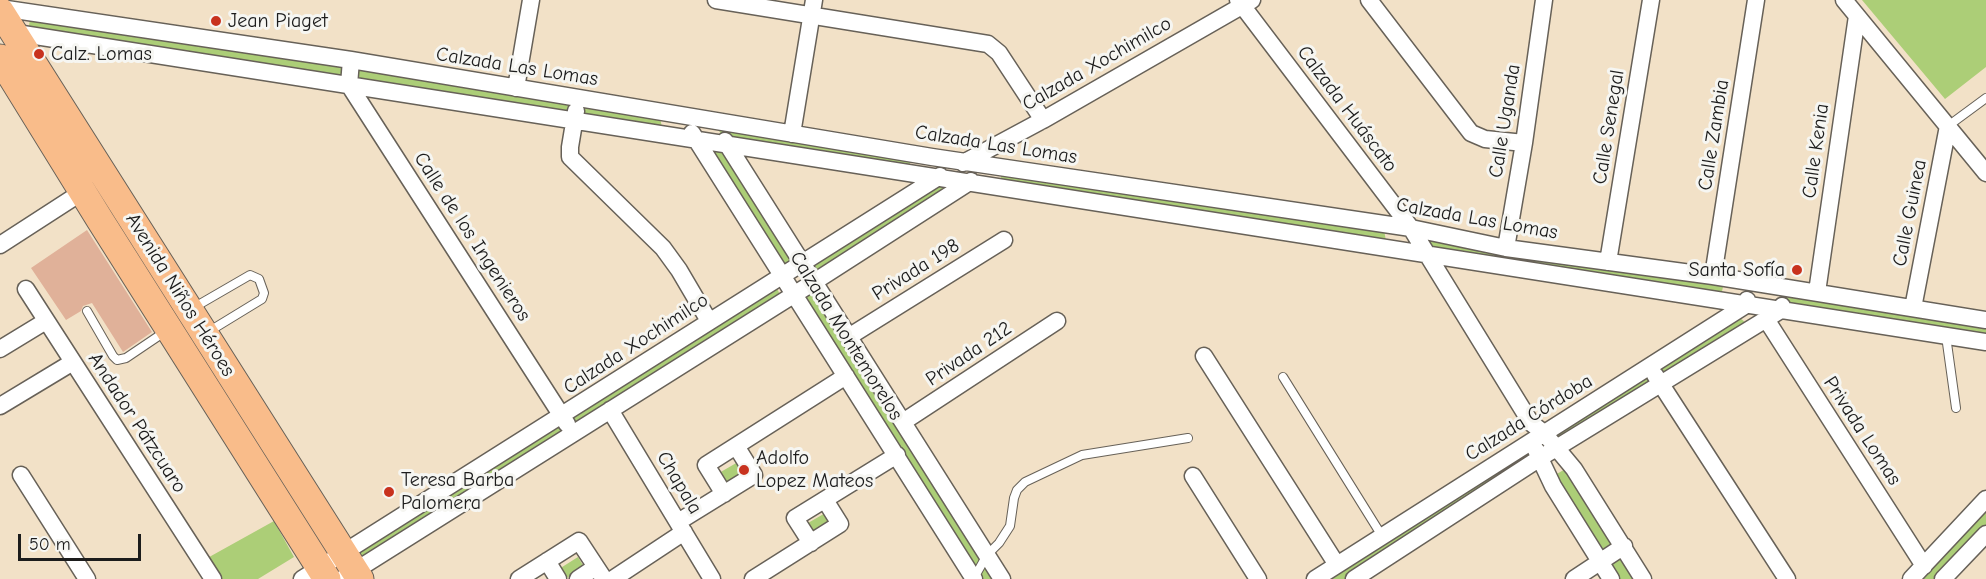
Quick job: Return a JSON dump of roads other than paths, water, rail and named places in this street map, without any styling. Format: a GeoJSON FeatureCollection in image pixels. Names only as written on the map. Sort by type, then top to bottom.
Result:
{"type":"FeatureCollection","features":[{"type":"Feature","properties":{"kind":"main road","name":"Avenida Niños Héroes"},"geometry":{"type":"LineString","coordinates":[[0,9],[7,32],[205,334],[336,573]]}},
{"type":"Feature","properties":{"kind":"main road","name":"Avenida Niños Héroes"},"geometry":{"type":"LineString","coordinates":[[0,58],[169,330],[336,573]]}},
{"type":"Feature","properties":{"kind":"street"},"geometry":{"type":"LineString","coordinates":[[0,9],[10,0]]}},
{"type":"Feature","properties":{"kind":"street"},"geometry":{"type":"LineString","coordinates":[[516,88],[531,0]]}},
{"type":"Feature","properties":{"kind":"street"},"geometry":{"type":"LineString","coordinates":[[716,0],[813,7],[993,46],[1043,120]]}},
{"type":"Feature","properties":{"kind":"street"},"geometry":{"type":"LineString","coordinates":[[1369,0],[1467,129],[1485,139],[1524,143]]}},
{"type":"Feature","properties":{"kind":"street","name":"Calle Uganda"},"geometry":{"type":"LineString","coordinates":[[1506,248],[1524,143],[1544,0]]}},
{"type":"Feature","properties":{"kind":"street","name":"Calle Senegal"},"geometry":{"type":"LineString","coordinates":[[1608,262],[1651,0]]}},
{"type":"Feature","properties":{"kind":"street","name":"Calle Zambia"},"geometry":{"type":"LineString","coordinates":[[1713,276],[1756,0]]}},
{"type":"Feature","properties":{"kind":"street"},"geometry":{"type":"LineString","coordinates":[[1844,0],[1986,173]]}},
{"type":"Feature","properties":{"kind":"street","name":"Calzada Xochimilco"},"geometry":{"type":"LineString","coordinates":[[336,573],[563,416],[709,321],[938,178],[1043,120],[1244,2]]}},
{"type":"Feature","properties":{"kind":"street","name":"Calzada Huáscato"},"geometry":{"type":"LineString","coordinates":[[1244,2],[1411,228],[1535,432],[1540,458],[1553,486],[1611,579]]}},
{"type":"Feature","properties":{"kind":"street"},"geometry":{"type":"LineString","coordinates":[[792,134],[813,7]]}},
{"type":"Feature","properties":{"kind":"street","name":"Calzada Las Lomas"},"geometry":{"type":"LineString","coordinates":[[0,9],[351,60],[987,165],[1411,228],[1506,248],[1713,276],[1986,320]]}},
{"type":"Feature","properties":{"kind":"street","name":"Calle Kenia"},"geometry":{"type":"LineString","coordinates":[[1817,292],[1857,16]]}},
{"type":"Feature","properties":{"kind":"street"},"geometry":{"type":"LineString","coordinates":[[7,32],[1986,342]]}},
{"type":"Feature","properties":{"kind":"street"},"geometry":{"type":"LineString","coordinates":[[349,85],[351,60]]}},
{"type":"Feature","properties":{"kind":"street","name":"Calle de los Ingenieros"},"geometry":{"type":"LineString","coordinates":[[349,85],[572,433]]}},
{"type":"Feature","properties":{"kind":"street"},"geometry":{"type":"LineString","coordinates":[[578,98],[570,157],[663,248],[679,270],[709,321]]}},
{"type":"Feature","properties":{"kind":"street","name":"Calzada Montemorelos"},"geometry":{"type":"LineString","coordinates":[[680,115],[923,496],[973,579]]}},
{"type":"Feature","properties":{"kind":"street","name":"Calzada Montemorelos"},"geometry":{"type":"LineString","coordinates":[[712,120],[1002,579]]}},
{"type":"Feature","properties":{"kind":"street","name":"Calle Guinea"},"geometry":{"type":"LineString","coordinates":[[1913,308],[1948,126]]}},
{"type":"Feature","properties":{"kind":"street","name":"Calzada Xochimilco"},"geometry":{"type":"LineString","coordinates":[[336,573],[610,410],[969,183],[987,165],[994,146]]}},
{"type":"Feature","properties":{"kind":"street"},"geometry":{"type":"LineString","coordinates":[[0,245],[82,192]]}},
{"type":"Feature","properties":{"kind":"street","name":"Privada 198"},"geometry":{"type":"LineString","coordinates":[[850,336],[1004,240]]}},
{"type":"Feature","properties":{"kind":"street"},"geometry":{"type":"LineString","coordinates":[[1746,305],[1752,282]]}},
{"type":"Feature","properties":{"kind":"street"},"geometry":{"type":"LineString","coordinates":[[1781,310],[1785,287]]}},
{"type":"Feature","properties":{"kind":"street","name":"Andador Pátzcuaro"},"geometry":{"type":"LineString","coordinates":[[26,289],[213,579]]}},
{"type":"Feature","properties":{"kind":"street","name":"Calzada Córdoba"},"geometry":{"type":"LineString","coordinates":[[1315,579],[1535,432],[1649,366],[1746,305]]}},
{"type":"Feature","properties":{"kind":"street","name":"Calzada Córdoba"},"geometry":{"type":"LineString","coordinates":[[1354,579],[1540,458],[1781,310]]}},
{"type":"Feature","properties":{"kind":"street","name":"Privada Lomas"},"geometry":{"type":"LineString","coordinates":[[1766,319],[1924,566]]}},
{"type":"Feature","properties":{"kind":"street"},"geometry":{"type":"LineString","coordinates":[[0,349],[46,321]]}},
{"type":"Feature","properties":{"kind":"street","name":"Privada 212"},"geometry":{"type":"LineString","coordinates":[[903,422],[1057,321]]}},
{"type":"Feature","properties":{"kind":"street"},"geometry":{"type":"LineString","coordinates":[[1204,356],[1337,565]]}},
{"type":"Feature","properties":{"kind":"street"},"geometry":{"type":"LineString","coordinates":[[0,406],[73,362]]}},
{"type":"Feature","properties":{"kind":"street"},"geometry":{"type":"LineString","coordinates":[[1649,366],[1786,579]]}},
{"type":"Feature","properties":{"kind":"street"},"geometry":{"type":"LineString","coordinates":[[724,494],[706,465],[846,376]]}},
{"type":"Feature","properties":{"kind":"street","name":"Chapala"},"geometry":{"type":"LineString","coordinates":[[610,410],[712,579]]}},
{"type":"Feature","properties":{"kind":"street","name":"Calzada Huáscato"},"geometry":{"type":"LineString","coordinates":[[1535,432],[1557,448],[1574,469],[1643,579]]}},
{"type":"Feature","properties":{"kind":"street"},"geometry":{"type":"LineString","coordinates":[[613,579],[724,494],[754,475],[736,446]]}},
{"type":"Feature","properties":{"kind":"street"},"geometry":{"type":"LineString","coordinates":[[811,543],[795,518],[897,455]]}},
{"type":"Feature","properties":{"kind":"street"},"geometry":{"type":"LineString","coordinates":[[21,475],[87,579]]}},
{"type":"Feature","properties":{"kind":"street"},"geometry":{"type":"LineString","coordinates":[[1193,476],[1258,579]]}},
{"type":"Feature","properties":{"kind":"street"},"geometry":{"type":"LineString","coordinates":[[923,496],[942,484]]}},
{"type":"Feature","properties":{"kind":"street"},"geometry":{"type":"LineString","coordinates":[[1911,579],[1986,499]]}},
{"type":"Feature","properties":{"kind":"street"},"geometry":{"type":"LineString","coordinates":[[753,579],[840,524],[825,500]]}},
{"type":"Feature","properties":{"kind":"street"},"geometry":{"type":"LineString","coordinates":[[1943,579],[1986,534]]}},
{"type":"Feature","properties":{"kind":"street"},"geometry":{"type":"LineString","coordinates":[[519,579],[579,541],[600,573],[578,579]]}},
{"type":"Feature","properties":{"kind":"street"},"geometry":{"type":"LineString","coordinates":[[1574,579],[1624,546]]}},
{"type":"Feature","properties":{"kind":"street"},"geometry":{"type":"LineString","coordinates":[[547,561],[558,579]]}},
{"type":"Feature","properties":{"kind":"lane"},"geometry":{"type":"LineString","coordinates":[[1948,126],[1986,98]]}},
{"type":"Feature","properties":{"kind":"lane"},"geometry":{"type":"LineString","coordinates":[[189,310],[250,275],[259,279],[264,293],[262,299],[205,334]]}},
{"type":"Feature","properties":{"kind":"lane"},"geometry":{"type":"LineString","coordinates":[[87,311],[117,360],[126,358],[169,330]]}},
{"type":"Feature","properties":{"kind":"lane"},"geometry":{"type":"LineString","coordinates":[[1946,336],[1956,408]]}},
{"type":"Feature","properties":{"kind":"lane"},"geometry":{"type":"LineString","coordinates":[[1282,378],[1382,536]]}},
{"type":"Feature","properties":{"kind":"lane"},"geometry":{"type":"LineString","coordinates":[[973,579],[987,555],[999,543],[1010,526],[1014,498],[1017,490],[1025,482],[1082,455],[1188,438]]}},
{"type":"Feature","properties":{"kind":"place","name":"Jean Piaget"},"geometry":{"type":"Point","coordinates":[216,21]}},
{"type":"Feature","properties":{"kind":"place","name":"Calz. Lomas"},"geometry":{"type":"Point","coordinates":[39,54]}},
{"type":"Feature","properties":{"kind":"place","name":"Santa Sofía"},"geometry":{"type":"Point","coordinates":[1797,270]}},
{"type":"Feature","properties":{"kind":"place","name":"Adolfo Lopez Mateos"},"geometry":{"type":"Point","coordinates":[744,470]}},
{"type":"Feature","properties":{"kind":"place","name":"Teresa Barba Palomera"},"geometry":{"type":"Point","coordinates":[389,492]}}]}
